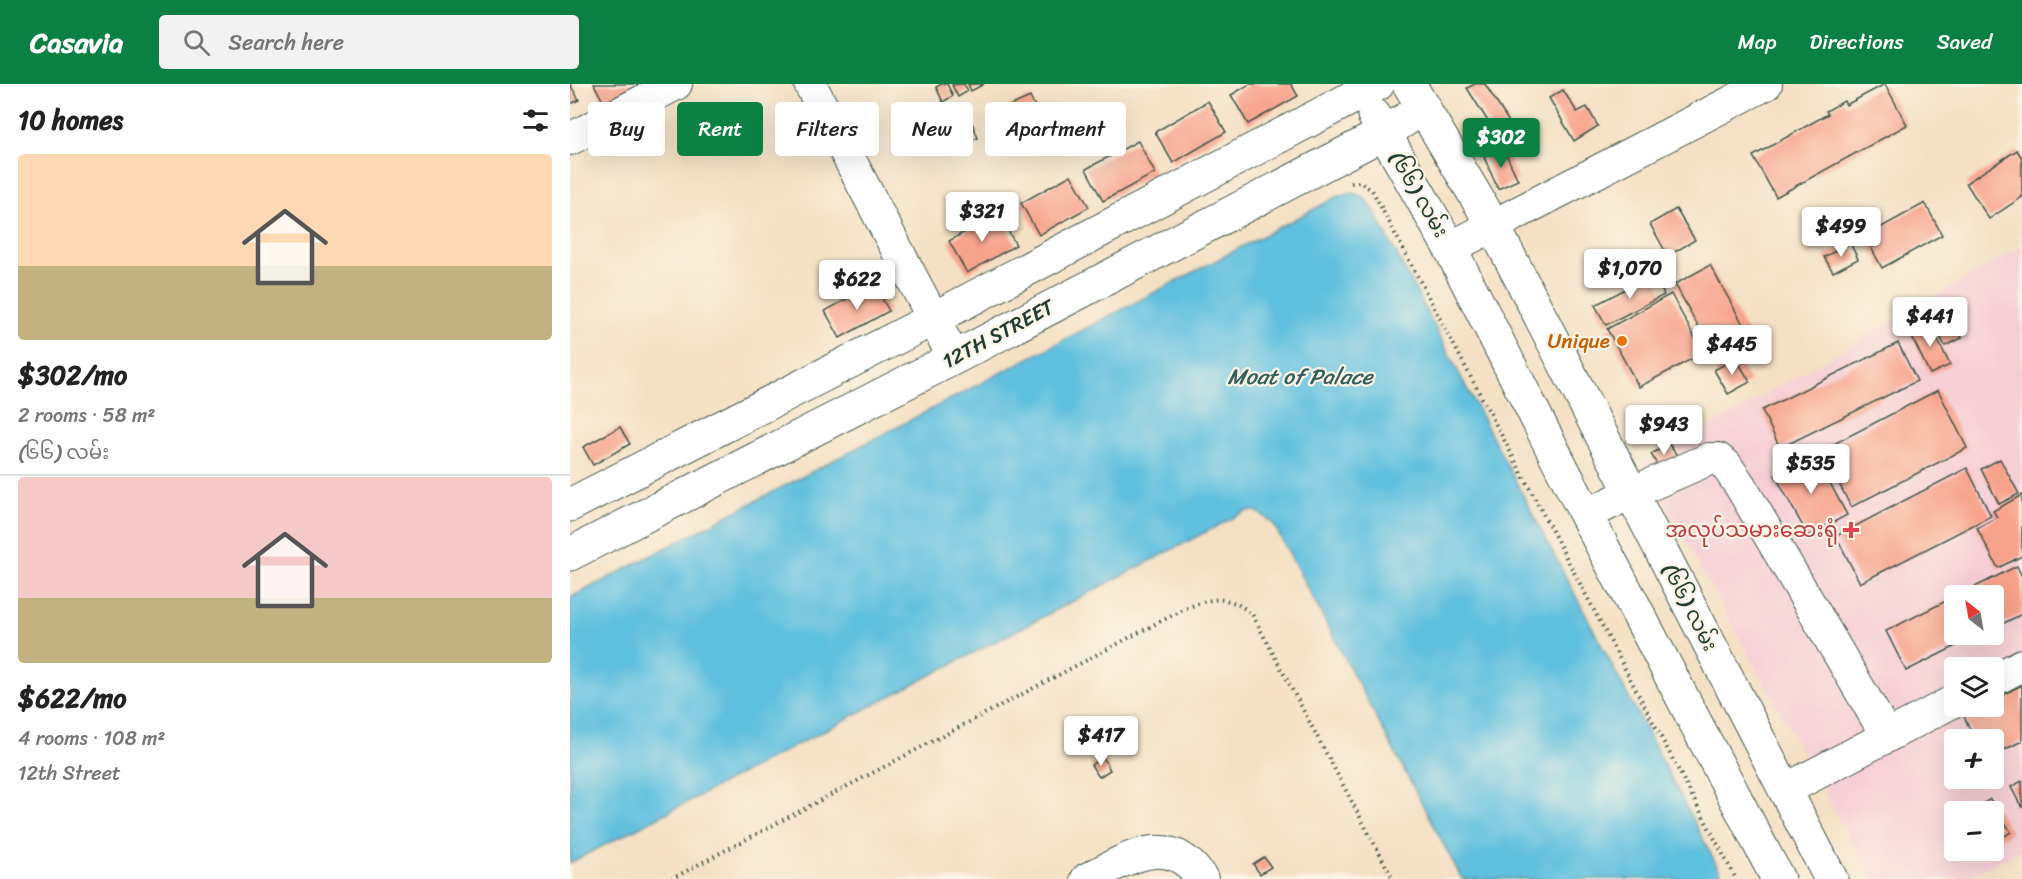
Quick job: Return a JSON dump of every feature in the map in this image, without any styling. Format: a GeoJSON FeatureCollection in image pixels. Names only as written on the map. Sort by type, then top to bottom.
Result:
{"type":"FeatureCollection","features":[{"type":"Feature","properties":{"kind":"main road","name":"(၆၆) လမ်း"},"geometry":{"type":"LineString","coordinates":[[1366,87],[1384,132],[1450,248],[1586,515],[1778,879]]}},
{"type":"Feature","properties":{"kind":"main road","name":"12TH STREET"},"geometry":{"type":"LineString","coordinates":[[570,505],[933,320],[1366,87]]}},
{"type":"Feature","properties":{"kind":"main road","name":"(၆၆) လမ်း"},"geometry":{"type":"LineString","coordinates":[[1416,96],[1493,225],[1831,879]]}},
{"type":"Feature","properties":{"kind":"main road","name":"12TH STREET"},"geometry":{"type":"LineString","coordinates":[[570,554],[954,358],[1384,132],[1416,96]]}},
{"type":"Feature","properties":{"kind":"street"},"geometry":{"type":"LineString","coordinates":[[570,139],[676,84]]}},
{"type":"Feature","properties":{"kind":"street"},"geometry":{"type":"LineString","coordinates":[[810,84],[954,358]]}},
{"type":"Feature","properties":{"kind":"street"},"geometry":{"type":"LineString","coordinates":[[1450,248],[1766,84]]}},
{"type":"Feature","properties":{"kind":"street"},"geometry":{"type":"LineString","coordinates":[[1586,515],[1709,459],[1718,459],[1726,465],[1887,736]]}},
{"type":"Feature","properties":{"kind":"street"},"geometry":{"type":"LineString","coordinates":[[2004,675],[2022,665]]}},
{"type":"Feature","properties":{"kind":"street"},"geometry":{"type":"LineString","coordinates":[[1785,790],[1944,706]]}},
{"type":"Feature","properties":{"kind":"street"},"geometry":{"type":"LineString","coordinates":[[1087,879],[1142,854],[1159,850],[1186,858],[1202,879]]}},
{"type":"Feature","properties":{"kind":"path"},"geometry":{"type":"LineString","coordinates":[[1344,184],[1360,182],[1372,190],[1736,879]]}},
{"type":"Feature","properties":{"kind":"path"},"geometry":{"type":"LineString","coordinates":[[671,879],[1159,622],[1212,599],[1227,598],[1241,604],[1252,614],[1393,879]]}},
{"type":"Feature","properties":{"kind":"shaded area","name":"အလုပ်သမားဆေးရုံ"},"geometry":{"type":"Polygon","coordinates":[[[2022,246],[2022,850],[2004,859],[2004,801],[1944,801],[1944,861],[1999,861],[1961,879],[1872,879],[1644,465],[2022,246]]]}},
{"type":"Feature","properties":{"kind":"water","name":"Moat of Palace"},"geometry":{"type":"Polygon","coordinates":[[[1353,193],[1364,197],[1373,209],[1724,879],[1462,879],[1273,523],[1256,511],[1246,511],[570,863],[570,598],[1339,196],[1353,193]]]}},
{"type":"Feature","properties":{"kind":"building"},"geometry":{"type":"Polygon","coordinates":[[[570,84],[579,100],[570,104],[570,84]]]}},
{"type":"Feature","properties":{"kind":"building"},"geometry":{"type":"Polygon","coordinates":[[[594,84],[641,84],[606,102],[603,102],[594,84]]]}},
{"type":"Feature","properties":{"kind":"building"},"geometry":{"type":"Polygon","coordinates":[[[947,84],[953,96],[943,102],[936,87],[947,84]]]}},
{"type":"Feature","properties":{"kind":"building"},"geometry":{"type":"Polygon","coordinates":[[[964,84],[968,91],[958,97],[952,85],[964,84]]]}},
{"type":"Feature","properties":{"kind":"building"},"geometry":{"type":"Polygon","coordinates":[[[968,84],[984,84],[971,91],[968,84]]]}},
{"type":"Feature","properties":{"kind":"building"},"geometry":{"type":"Polygon","coordinates":[[[1250,84],[1291,84],[1298,96],[1248,124],[1231,95],[1250,84]]]}},
{"type":"Feature","properties":{"kind":"building"},"geometry":{"type":"Polygon","coordinates":[[[1475,84],[1485,84],[1509,122],[1494,131],[1467,88],[1475,84]]]}},
{"type":"Feature","properties":{"kind":"building"},"geometry":{"type":"Polygon","coordinates":[[[1885,84],[1907,125],[1776,197],[1753,156],[1828,114],[1826,111],[1844,101],[1846,105],[1885,84]]]}},
{"type":"Feature","properties":{"kind":"building"},"geometry":{"type":"Polygon","coordinates":[[[1563,90],[1577,112],[1587,107],[1598,126],[1574,141],[1549,98],[1563,90]]]}},
{"type":"Feature","properties":{"kind":"building"},"geometry":{"type":"Polygon","coordinates":[[[1030,97],[1033,102],[1019,102],[1030,97]]]}},
{"type":"Feature","properties":{"kind":"building"},"geometry":{"type":"Polygon","coordinates":[[[1208,101],[1226,132],[1173,163],[1155,132],[1208,101]]]}},
{"type":"Feature","properties":{"kind":"building"},"geometry":{"type":"Polygon","coordinates":[[[973,125],[978,138],[973,140],[973,125]]]}},
{"type":"Feature","properties":{"kind":"building"},"geometry":{"type":"Polygon","coordinates":[[[1138,141],[1155,173],[1103,201],[1086,169],[1110,156],[1126,156],[1126,147],[1138,141]]]}},
{"type":"Feature","properties":{"kind":"building"},"geometry":{"type":"Polygon","coordinates":[[[1503,148],[1518,180],[1498,189],[1484,157],[1503,148]]]}},
{"type":"Feature","properties":{"kind":"building"},"geometry":{"type":"Polygon","coordinates":[[[2017,150],[2022,158],[2022,197],[1989,219],[1966,183],[2017,150]]]}},
{"type":"Feature","properties":{"kind":"building"},"geometry":{"type":"Polygon","coordinates":[[[1071,175],[1089,207],[1039,235],[1021,203],[1071,175]]]}},
{"type":"Feature","properties":{"kind":"building"},"geometry":{"type":"Polygon","coordinates":[[[1925,203],[1942,235],[1882,268],[1865,236],[1925,203]]]}},
{"type":"Feature","properties":{"kind":"building"},"geometry":{"type":"Polygon","coordinates":[[[1676,209],[1695,240],[1668,256],[1650,224],[1676,209]]]}},
{"type":"Feature","properties":{"kind":"building"},"geometry":{"type":"Polygon","coordinates":[[[998,213],[1016,245],[967,273],[949,241],[998,213]]]}},
{"type":"Feature","properties":{"kind":"building"},"geometry":{"type":"Polygon","coordinates":[[[1850,243],[1858,259],[1833,272],[1824,257],[1850,243]]]}},
{"type":"Feature","properties":{"kind":"building"},"geometry":{"type":"Polygon","coordinates":[[[1710,265],[1750,337],[1715,357],[1675,284],[1710,265]]]}},
{"type":"Feature","properties":{"kind":"building"},"geometry":{"type":"Polygon","coordinates":[[[1654,274],[1664,295],[1606,325],[1595,305],[1654,274]]]}},
{"type":"Feature","properties":{"kind":"building"},"geometry":{"type":"Polygon","coordinates":[[[874,284],[889,311],[840,338],[825,311],[874,284]]]}},
{"type":"Feature","properties":{"kind":"building"},"geometry":{"type":"Polygon","coordinates":[[[1671,294],[1703,353],[1639,387],[1607,329],[1671,294]]]}},
{"type":"Feature","properties":{"kind":"building"},"geometry":{"type":"Polygon","coordinates":[[[1950,313],[1962,338],[1945,346],[1933,322],[1950,313]]]}},
{"type":"Feature","properties":{"kind":"building"},"geometry":{"type":"Polygon","coordinates":[[[1929,322],[1950,365],[1930,374],[1909,331],[1929,322]]]}},
{"type":"Feature","properties":{"kind":"building"},"geometry":{"type":"Polygon","coordinates":[[[1898,343],[1917,381],[1780,448],[1762,410],[1898,343]]]}},
{"type":"Feature","properties":{"kind":"building"},"geometry":{"type":"Polygon","coordinates":[[[1736,358],[1750,382],[1728,394],[1714,370],[1736,358]]]}},
{"type":"Feature","properties":{"kind":"building"},"geometry":{"type":"Polygon","coordinates":[[[1938,390],[1967,448],[1851,507],[1822,450],[1938,390]]]}},
{"type":"Feature","properties":{"kind":"building"},"geometry":{"type":"Polygon","coordinates":[[[620,427],[630,444],[593,465],[583,447],[620,427]]]}},
{"type":"Feature","properties":{"kind":"building"},"geometry":{"type":"Polygon","coordinates":[[[1669,444],[1678,457],[1659,468],[1651,454],[1669,444]]]}},
{"type":"Feature","properties":{"kind":"building"},"geometry":{"type":"Polygon","coordinates":[[[1814,453],[1847,515],[1808,536],[1775,475],[1814,453]]]}},
{"type":"Feature","properties":{"kind":"building"},"geometry":{"type":"Polygon","coordinates":[[[2000,459],[2019,494],[1999,504],[1981,469],[2000,459]]]}},
{"type":"Feature","properties":{"kind":"building"},"geometry":{"type":"Polygon","coordinates":[[[1967,468],[1991,516],[1860,583],[1836,536],[1967,468]]]}},
{"type":"Feature","properties":{"kind":"building"},"geometry":{"type":"Polygon","coordinates":[[[2022,495],[2022,556],[1998,568],[1977,528],[1997,517],[1993,511],[2022,495]]]}},
{"type":"Feature","properties":{"kind":"building"},"geometry":{"type":"Polygon","coordinates":[[[2017,566],[2022,577],[2022,614],[2004,623],[2004,585],[1979,585],[2017,566]]]}},
{"type":"Feature","properties":{"kind":"building"},"geometry":{"type":"Polygon","coordinates":[[[1944,602],[1944,645],[1958,645],[1906,671],[1886,631],[1944,602]]]}},
{"type":"Feature","properties":{"kind":"building"},"geometry":{"type":"Polygon","coordinates":[[[2022,685],[2022,741],[2004,750],[2004,729],[1970,729],[1964,717],[2004,717],[2004,694],[2022,685]]]}},
{"type":"Feature","properties":{"kind":"building"},"geometry":{"type":"Polygon","coordinates":[[[1103,757],[1110,770],[1099,777],[1091,765],[1103,757]]]}},
{"type":"Feature","properties":{"kind":"building"},"geometry":{"type":"Polygon","coordinates":[[[2022,781],[2022,808],[2011,787],[2022,781]]]}},
{"type":"Feature","properties":{"kind":"building"},"geometry":{"type":"Polygon","coordinates":[[[2004,821],[2011,832],[2004,837],[2004,821]]]}},
{"type":"Feature","properties":{"kind":"building"},"geometry":{"type":"Polygon","coordinates":[[[1264,857],[1271,867],[1260,874],[1253,864],[1264,857]]]}},
{"type":"Feature","properties":{"kind":"place","name":"Unique"},"geometry":{"type":"Point","coordinates":[1622,341]}},
{"type":"Feature","properties":{"kind":"place","name":"အလုပ်သမားဆေးရုံ"},"geometry":{"type":"Point","coordinates":[1851,530]}}]}
